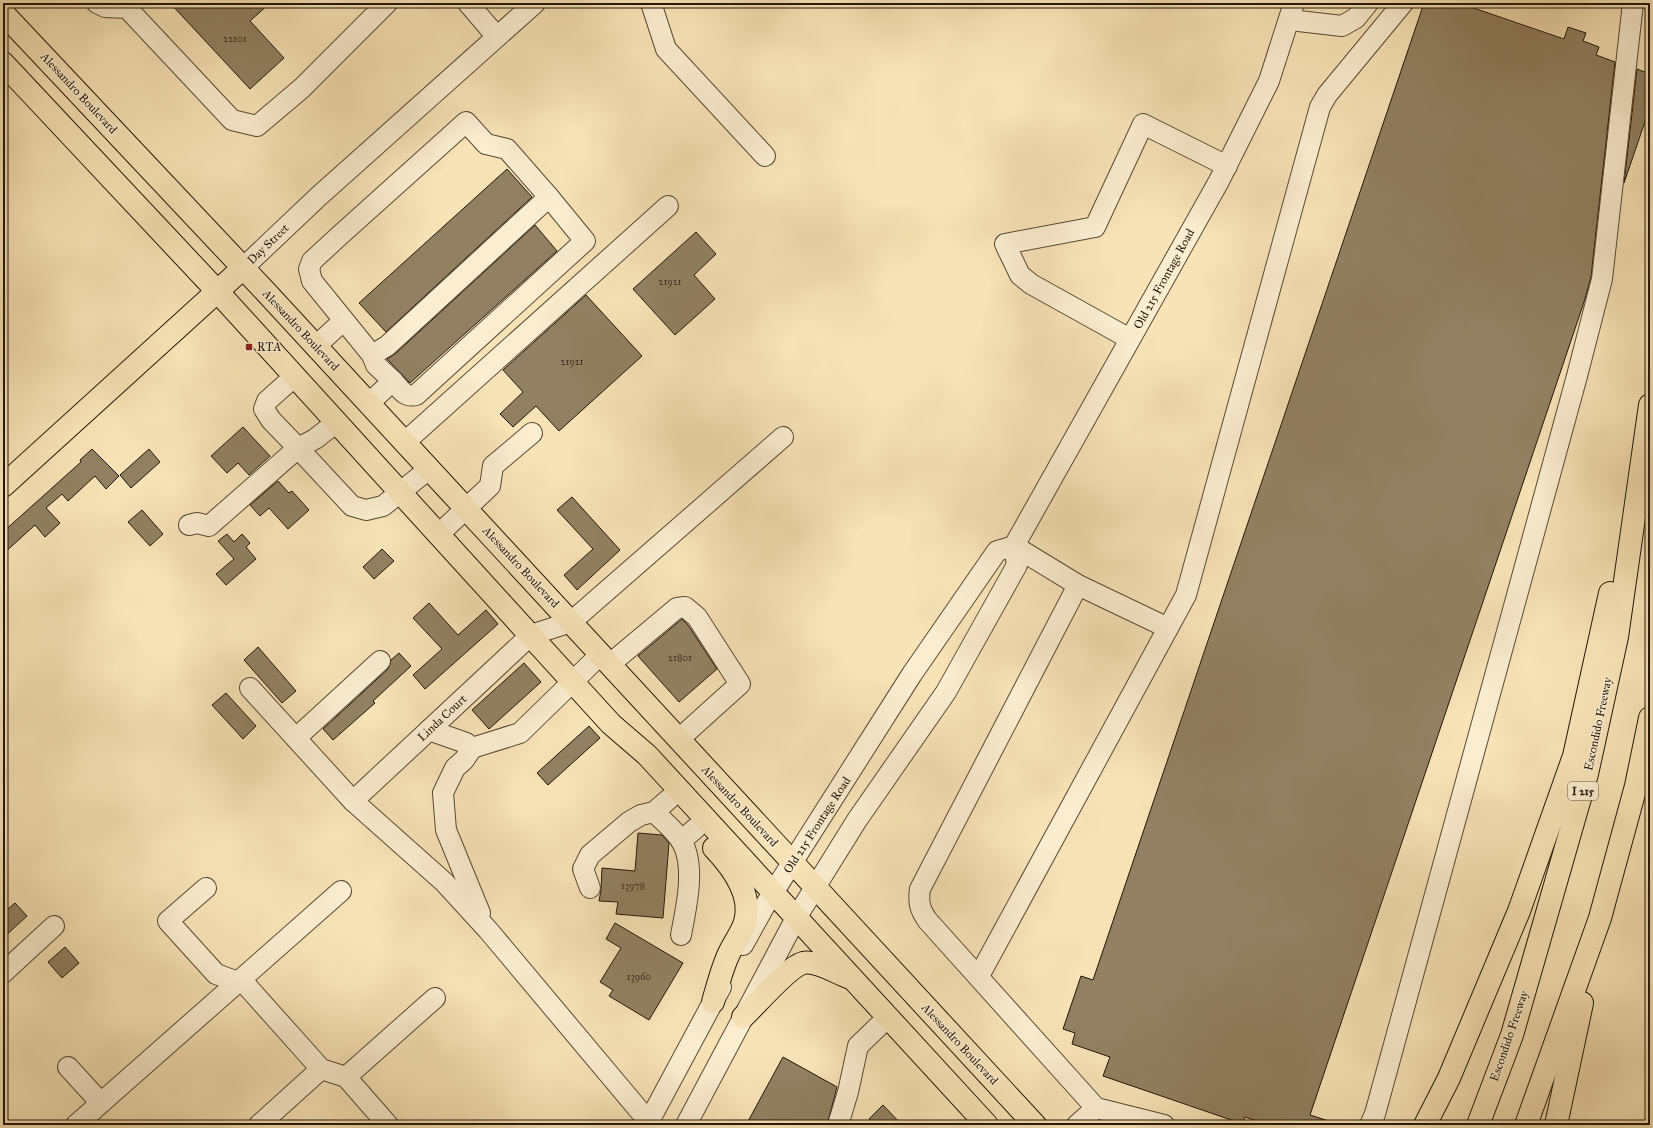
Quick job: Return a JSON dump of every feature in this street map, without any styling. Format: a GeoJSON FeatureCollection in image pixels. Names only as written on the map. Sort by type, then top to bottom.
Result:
{"type":"FeatureCollection","features":[{"type":"Feature","properties":{"kind":"main road","name":"Alessandro Boulevard"},"geometry":{"type":"LineString","coordinates":[[3,13],[369,403],[1035,1125]]}},
{"type":"Feature","properties":{"kind":"main road"},"geometry":{"type":"LineString","coordinates":[[3,63],[217,291],[611,724],[647,755],[987,1125]]}},
{"type":"Feature","properties":{"kind":"main road","name":"Day Street"},"geometry":{"type":"LineString","coordinates":[[3,486],[243,268]]}},
{"type":"Feature","properties":{"kind":"main road","name":"Escondido Freeway"},"geometry":{"type":"LineString","coordinates":[[1478,1125],[1512,1034],[1588,774],[1617,637],[1650,406]]}},
{"type":"Feature","properties":{"kind":"main road"},"geometry":{"type":"LineString","coordinates":[[1426,1125],[1449,1078],[1519,911],[1574,756],[1645,446]]}},
{"type":"Feature","properties":{"kind":"main road"},"geometry":{"type":"LineString","coordinates":[[1556,1125],[1600,918],[1636,786],[1650,718]]}},
{"type":"Feature","properties":{"kind":"main road"},"geometry":{"type":"LineString","coordinates":[[611,724],[662,806],[689,834],[732,870],[741,885],[746,901],[745,921],[727,958],[713,1002]]}},
{"type":"Feature","properties":{"kind":"main road"},"geometry":{"type":"LineString","coordinates":[[1526,1125],[1600,918]]}},
{"type":"Feature","properties":{"kind":"main road"},"geometry":{"type":"LineString","coordinates":[[743,1017],[792,969],[804,963],[817,965],[853,980]]}},
{"type":"Feature","properties":{"kind":"street"},"geometry":{"type":"LineString","coordinates":[[97,3],[105,7],[127,8],[232,120],[257,126],[302,88],[387,3]]}},
{"type":"Feature","properties":{"kind":"street"},"geometry":{"type":"LineString","coordinates":[[468,3],[497,37]]}},
{"type":"Feature","properties":{"kind":"street","name":"Day Street"},"geometry":{"type":"LineString","coordinates":[[243,268],[319,196],[535,3]]}},
{"type":"Feature","properties":{"kind":"street"},"geometry":{"type":"LineString","coordinates":[[651,3],[666,49],[765,156]]}},
{"type":"Feature","properties":{"kind":"street"},"geometry":{"type":"LineString","coordinates":[[1292,11],[1342,26],[1356,18],[1368,3]]}},
{"type":"Feature","properties":{"kind":"street"},"geometry":{"type":"LineString","coordinates":[[979,976],[1186,595],[1320,107],[1327,95],[1403,3]]}},
{"type":"Feature","properties":{"kind":"street"},"geometry":{"type":"LineString","coordinates":[[1370,1125],[1375,1114],[1556,453],[1602,279],[1633,3]]}},
{"type":"Feature","properties":{"kind":"street","name":"Old 215 Frontage Road"},"geometry":{"type":"LineString","coordinates":[[648,1124],[773,892],[912,674],[997,551],[1014,546],[1227,166],[1269,81],[1292,11]]}},
{"type":"Feature","properties":{"kind":"street"},"geometry":{"type":"LineString","coordinates":[[466,122],[486,144],[507,149],[549,197],[585,242],[416,395],[405,395],[376,365],[372,355],[342,320],[312,281],[309,269],[312,261],[466,122]]}},
{"type":"Feature","properties":{"kind":"street"},"geometry":{"type":"LineString","coordinates":[[1130,339],[1031,284],[1020,274],[1005,244],[1095,227],[1143,124],[1227,166]]}},
{"type":"Feature","properties":{"kind":"street"},"geometry":{"type":"LineString","coordinates":[[372,355],[387,346],[549,197]]}},
{"type":"Feature","properties":{"kind":"street"},"geometry":{"type":"LineString","coordinates":[[405,442],[668,206]]}},
{"type":"Feature","properties":{"kind":"street"},"geometry":{"type":"LineString","coordinates":[[316,346],[342,320]]}},
{"type":"Feature","properties":{"kind":"street"},"geometry":{"type":"LineString","coordinates":[[294,376],[267,401],[264,409],[271,420],[352,506],[366,510],[383,506],[402,493],[429,469]]}},
{"type":"Feature","properties":{"kind":"street"},"geometry":{"type":"LineString","coordinates":[[369,403],[393,381]]}},
{"type":"Feature","properties":{"kind":"street"},"geometry":{"type":"LineString","coordinates":[[189,525],[197,523],[209,526],[298,448],[315,439],[337,422]]}},
{"type":"Feature","properties":{"kind":"street"},"geometry":{"type":"LineString","coordinates":[[439,534],[490,486],[494,466],[532,433]]}},
{"type":"Feature","properties":{"kind":"street"},"geometry":{"type":"LineString","coordinates":[[531,635],[571,622],[782,437]]}},
{"type":"Feature","properties":{"kind":"street"},"geometry":{"type":"LineString","coordinates":[[1014,546],[1078,584],[1168,628]]}},
{"type":"Feature","properties":{"kind":"street"},"geometry":{"type":"LineString","coordinates":[[686,1125],[796,918],[857,820],[946,692],[964,662],[1017,565],[1014,546]]}},
{"type":"Feature","properties":{"kind":"street"},"geometry":{"type":"LineString","coordinates":[[1078,584],[920,889],[918,902],[921,912],[1096,1108],[1164,1125]]}},
{"type":"Feature","properties":{"kind":"street"},"geometry":{"type":"LineString","coordinates":[[488,930],[446,830],[443,792],[456,768],[464,760],[472,748],[520,733],[573,681],[677,608],[685,607],[697,617],[740,684],[679,739]]}},
{"type":"Feature","properties":{"kind":"street","name":"Linda Court"},"geometry":{"type":"LineString","coordinates":[[353,801],[531,635]]}},
{"type":"Feature","properties":{"kind":"street"},"geometry":{"type":"LineString","coordinates":[[296,738],[380,661]]}},
{"type":"Feature","properties":{"kind":"street"},"geometry":{"type":"LineString","coordinates":[[250,688],[353,801],[444,882],[488,930],[648,1124]]}},
{"type":"Feature","properties":{"kind":"street"},"geometry":{"type":"LineString","coordinates":[[430,730],[466,743],[472,748]]}},
{"type":"Feature","properties":{"kind":"street"},"geometry":{"type":"LineString","coordinates":[[590,888],[583,869],[590,855],[629,822],[662,806]]}},
{"type":"Feature","properties":{"kind":"street"},"geometry":{"type":"LineString","coordinates":[[682,935],[689,893],[687,855],[689,834]]}},
{"type":"Feature","properties":{"kind":"street"},"geometry":{"type":"LineString","coordinates":[[206,888],[168,920],[216,974],[246,985],[321,1070],[346,1077],[388,1125]]}},
{"type":"Feature","properties":{"kind":"street"},"geometry":{"type":"LineString","coordinates":[[76,1125],[341,892]]}},
{"type":"Feature","properties":{"kind":"street"},"geometry":{"type":"LineString","coordinates":[[3,973],[54,926]]}},
{"type":"Feature","properties":{"kind":"street"},"geometry":{"type":"LineString","coordinates":[[346,1077],[435,998]]}},
{"type":"Feature","properties":{"kind":"street"},"geometry":{"type":"LineString","coordinates":[[838,1125],[848,1092],[858,1046],[888,1017]]}},
{"type":"Feature","properties":{"kind":"street"},"geometry":{"type":"LineString","coordinates":[[68,1067],[101,1103]]}},
{"type":"Feature","properties":{"kind":"street"},"geometry":{"type":"LineString","coordinates":[[259,1125],[321,1070]]}},
{"type":"Feature","properties":{"kind":"street"},"geometry":{"type":"LineString","coordinates":[[1077,1125],[1096,1108]]}},
{"type":"Feature","properties":{"kind":"building"},"geometry":{"type":"Polygon","coordinates":[[[170,3],[270,3],[250,21],[284,58],[250,89],[170,3]]]}},
{"type":"Feature","properties":{"kind":"building"},"geometry":{"type":"Polygon","coordinates":[[[1424,3],[1459,3],[1564,39],[1568,27],[1586,33],[1583,41],[1599,47],[1596,55],[1615,62],[1591,277],[1584,302],[1310,1115],[1335,1123],[1335,1125],[1268,1125],[1245,1117],[1243,1124],[1103,1076],[1110,1057],[1072,1044],[1075,1033],[1063,1029],[1081,976],[1093,980],[1424,3]]]}},
{"type":"Feature","properties":{"kind":"building"},"geometry":{"type":"Polygon","coordinates":[[[1637,69],[1650,74],[1650,107],[1624,183],[1637,69]]]}},
{"type":"Feature","properties":{"kind":"building"},"geometry":{"type":"Polygon","coordinates":[[[507,169],[532,197],[386,332],[359,303],[507,169]]]}},
{"type":"Feature","properties":{"kind":"building"},"geometry":{"type":"Polygon","coordinates":[[[535,225],[557,251],[410,383],[387,359],[395,354],[535,225]]]}},
{"type":"Feature","properties":{"kind":"building"},"geometry":{"type":"Polygon","coordinates":[[[696,232],[716,254],[694,275],[715,299],[675,335],[633,289],[696,232]]]}},
{"type":"Feature","properties":{"kind":"building"},"geometry":{"type":"Polygon","coordinates":[[[586,295],[642,356],[559,431],[536,406],[513,427],[500,414],[523,392],[503,370],[586,295]]]}},
{"type":"Feature","properties":{"kind":"building"},"geometry":{"type":"Polygon","coordinates":[[[243,427],[270,456],[249,475],[238,463],[227,473],[211,456],[243,427]]]}},
{"type":"Feature","properties":{"kind":"building"},"geometry":{"type":"Polygon","coordinates":[[[92,449],[119,476],[106,489],[95,476],[68,501],[62,494],[46,508],[60,523],[45,537],[35,525],[3,554],[3,532],[81,462],[80,460],[92,449]]]}},
{"type":"Feature","properties":{"kind":"building"},"geometry":{"type":"Polygon","coordinates":[[[149,449],[160,462],[131,488],[120,475],[149,449]]]}},
{"type":"Feature","properties":{"kind":"building"},"geometry":{"type":"Polygon","coordinates":[[[278,481],[289,493],[292,491],[309,510],[288,529],[269,508],[260,516],[250,505],[278,481]]]}},
{"type":"Feature","properties":{"kind":"building"},"geometry":{"type":"Polygon","coordinates":[[[572,497],[620,550],[577,590],[564,575],[593,549],[557,510],[572,497]]]}},
{"type":"Feature","properties":{"kind":"building"},"geometry":{"type":"Polygon","coordinates":[[[142,510],[163,534],[150,546],[128,522],[142,510]]]}},
{"type":"Feature","properties":{"kind":"building"},"geometry":{"type":"Polygon","coordinates":[[[227,534],[234,542],[242,534],[250,543],[246,547],[256,559],[226,585],[216,574],[234,559],[218,541],[227,534]]]}},
{"type":"Feature","properties":{"kind":"building"},"geometry":{"type":"Polygon","coordinates":[[[382,549],[394,561],[374,579],[363,567],[382,549]]]}},
{"type":"Feature","properties":{"kind":"building"},"geometry":{"type":"Polygon","coordinates":[[[429,603],[458,635],[486,610],[498,624],[425,689],[413,675],[442,649],[413,618],[429,603]]]}},
{"type":"Feature","properties":{"kind":"building"},"geometry":{"type":"Polygon","coordinates":[[[682,619],[688,625],[717,669],[679,702],[638,656],[682,619]]]}},
{"type":"Feature","properties":{"kind":"building"},"geometry":{"type":"Polygon","coordinates":[[[258,647],[296,691],[282,703],[244,660],[258,647]]]}},
{"type":"Feature","properties":{"kind":"building"},"geometry":{"type":"Polygon","coordinates":[[[399,653],[411,666],[373,701],[375,703],[333,740],[323,729],[388,669],[391,660],[399,653]]]}},
{"type":"Feature","properties":{"kind":"building"},"geometry":{"type":"Polygon","coordinates":[[[524,663],[541,682],[489,729],[472,710],[524,663]]]}},
{"type":"Feature","properties":{"kind":"building"},"geometry":{"type":"Polygon","coordinates":[[[226,693],[256,726],[243,739],[212,705],[226,693]]]}},
{"type":"Feature","properties":{"kind":"building"},"geometry":{"type":"Polygon","coordinates":[[[589,726],[600,738],[548,785],[537,773],[589,726]]]}},
{"type":"Feature","properties":{"kind":"building"},"geometry":{"type":"Polygon","coordinates":[[[638,833],[662,835],[669,843],[663,918],[616,914],[618,902],[599,901],[602,868],[635,871],[638,833]]]}},
{"type":"Feature","properties":{"kind":"building"},"geometry":{"type":"Polygon","coordinates":[[[15,903],[27,916],[3,938],[3,913],[15,903]]]}},
{"type":"Feature","properties":{"kind":"building"},"geometry":{"type":"Polygon","coordinates":[[[615,923],[683,963],[649,1020],[609,996],[613,990],[600,982],[621,948],[606,939],[615,923]]]}},
{"type":"Feature","properties":{"kind":"building"},"geometry":{"type":"Polygon","coordinates":[[[65,947],[79,963],[62,978],[48,962],[65,947]]]}},
{"type":"Feature","properties":{"kind":"building"},"geometry":{"type":"Polygon","coordinates":[[[783,1057],[837,1087],[827,1125],[746,1125],[783,1057]]]}},
{"type":"Feature","properties":{"kind":"building"},"geometry":{"type":"Polygon","coordinates":[[[883,1105],[902,1125],[875,1125],[869,1119],[883,1105]]]}},
{"type":"Feature","properties":{"kind":"place","name":"RTA"},"geometry":{"type":"Point","coordinates":[249,347]}}]}
